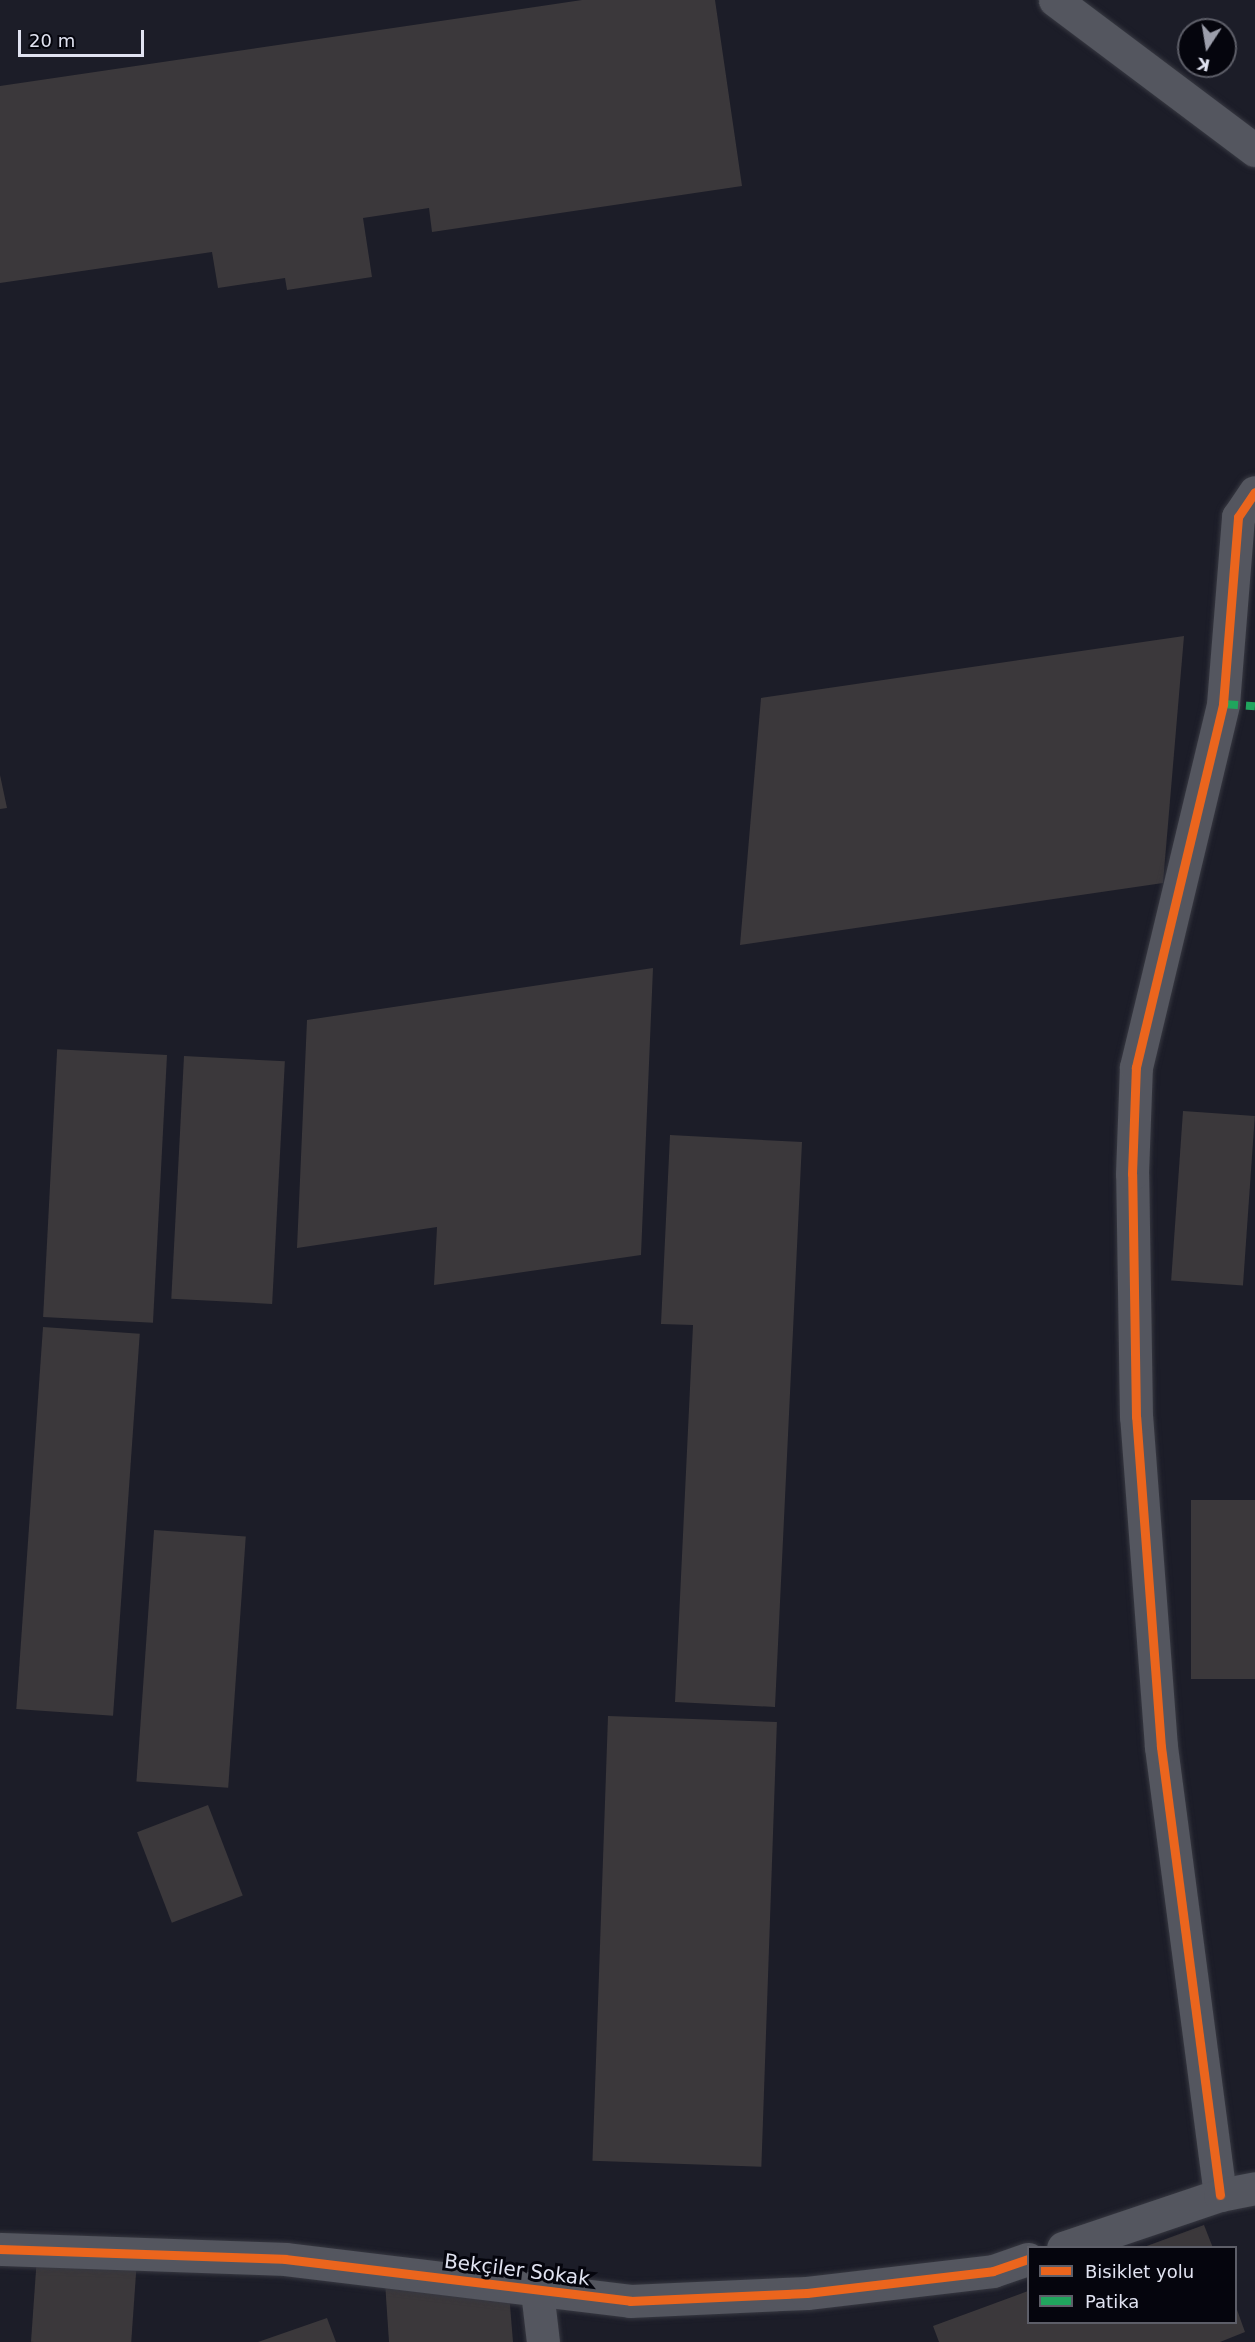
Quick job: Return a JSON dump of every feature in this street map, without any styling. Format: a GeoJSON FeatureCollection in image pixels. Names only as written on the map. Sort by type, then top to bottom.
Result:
{"type":"FeatureCollection","features":[{"type":"Feature","properties":{"kind":"street"},"geometry":{"type":"LineString","coordinates":[[1055,0],[1255,150]]}},
{"type":"Feature","properties":{"kind":"street"},"geometry":{"type":"LineString","coordinates":[[1220,2195],[1161,1747],[1136,1417],[1132,1174],[1136,1067],[1223,704],[1238,518],[1255,492]]}},
{"type":"Feature","properties":{"kind":"street"},"geometry":{"type":"LineString","coordinates":[[1066,2246],[1220,2195],[1255,2188]]}},
{"type":"Feature","properties":{"kind":"street","name":"Bekçiler Sokak"},"geometry":{"type":"LineString","coordinates":[[0,2249],[285,2259],[630,2301],[807,2293],[993,2271],[1027,2260]]}},
{"type":"Feature","properties":{"kind":"street"},"geometry":{"type":"LineString","coordinates":[[537,2291],[543,2342]]}},
{"type":"Feature","properties":{"kind":"building"},"geometry":{"type":"Polygon","coordinates":[[[582,0],[715,0],[742,186],[432,232],[429,208],[363,218],[372,277],[287,290],[285,278],[218,288],[212,252],[0,283],[0,86],[582,0]]]}},
{"type":"Feature","properties":{"kind":"building"},"geometry":{"type":"Polygon","coordinates":[[[1184,636],[1163,883],[740,945],[761,698],[1184,636]]]}},
{"type":"Feature","properties":{"kind":"building"},"geometry":{"type":"Polygon","coordinates":[[[0,775],[7,808],[0,809],[0,775]]]}},
{"type":"Feature","properties":{"kind":"building"},"geometry":{"type":"Polygon","coordinates":[[[653,968],[641,1255],[434,1285],[437,1227],[297,1248],[307,1020],[653,968]]]}},
{"type":"Feature","properties":{"kind":"building"},"geometry":{"type":"Polygon","coordinates":[[[57,1049],[167,1055],[153,1323],[43,1317],[57,1049]]]}},
{"type":"Feature","properties":{"kind":"building"},"geometry":{"type":"Polygon","coordinates":[[[184,1056],[285,1061],[272,1304],[171,1299],[184,1056]]]}},
{"type":"Feature","properties":{"kind":"building"},"geometry":{"type":"Polygon","coordinates":[[[1183,1111],[1255,1116],[1243,1286],[1171,1281],[1183,1111]]]}},
{"type":"Feature","properties":{"kind":"building"},"geometry":{"type":"Polygon","coordinates":[[[670,1135],[802,1142],[775,1707],[675,1702],[693,1325],[661,1324],[670,1135]]]}},
{"type":"Feature","properties":{"kind":"building"},"geometry":{"type":"Polygon","coordinates":[[[43,1327],[140,1334],[113,1716],[16,1709],[43,1327]]]}},
{"type":"Feature","properties":{"kind":"building"},"geometry":{"type":"Polygon","coordinates":[[[1191,1500],[1255,1500],[1255,1679],[1191,1679],[1191,1500]]]}},
{"type":"Feature","properties":{"kind":"building"},"geometry":{"type":"Polygon","coordinates":[[[154,1530],[246,1536],[228,1788],[136,1781],[154,1530]]]}},
{"type":"Feature","properties":{"kind":"building"},"geometry":{"type":"Polygon","coordinates":[[[608,1716],[777,1722],[761,2167],[592,2161],[608,1716]]]}},
{"type":"Feature","properties":{"kind":"building"},"geometry":{"type":"Polygon","coordinates":[[[208,1805],[243,1896],[172,1923],[137,1832],[208,1805]]]}},
{"type":"Feature","properties":{"kind":"building"},"geometry":{"type":"Polygon","coordinates":[[[1204,2225],[1212,2246],[1147,2246],[1204,2225]]]}},
{"type":"Feature","properties":{"kind":"building"},"geometry":{"type":"Polygon","coordinates":[[[37,2256],[137,2263],[131,2342],[31,2342],[37,2256]]]}},
{"type":"Feature","properties":{"kind":"building"},"geometry":{"type":"Polygon","coordinates":[[[385,2282],[509,2293],[513,2342],[389,2342],[385,2282]]]}},
{"type":"Feature","properties":{"kind":"building"},"geometry":{"type":"Polygon","coordinates":[[[1027,2291],[1027,2324],[1237,2324],[1237,2310],[1245,2332],[1220,2342],[939,2342],[933,2326],[1027,2291]]]}},
{"type":"Feature","properties":{"kind":"building"},"geometry":{"type":"Polygon","coordinates":[[[327,2318],[336,2342],[258,2342],[327,2318]]]}},
{"type":"Feature","properties":{"kind":"marked path"},"geometry":{"type":"LineString","coordinates":[[1223,704],[1255,706]]}},
{"type":"Feature","properties":{"kind":"cycle path"},"geometry":{"type":"LineString","coordinates":[[1220,2195],[1161,1747],[1136,1417],[1132,1174],[1136,1067],[1223,704],[1238,517],[1255,492]]}},
{"type":"Feature","properties":{"kind":"cycle path"},"geometry":{"type":"LineString","coordinates":[[0,2249],[285,2259],[630,2301],[807,2293],[993,2271],[1027,2259]]}}]}
